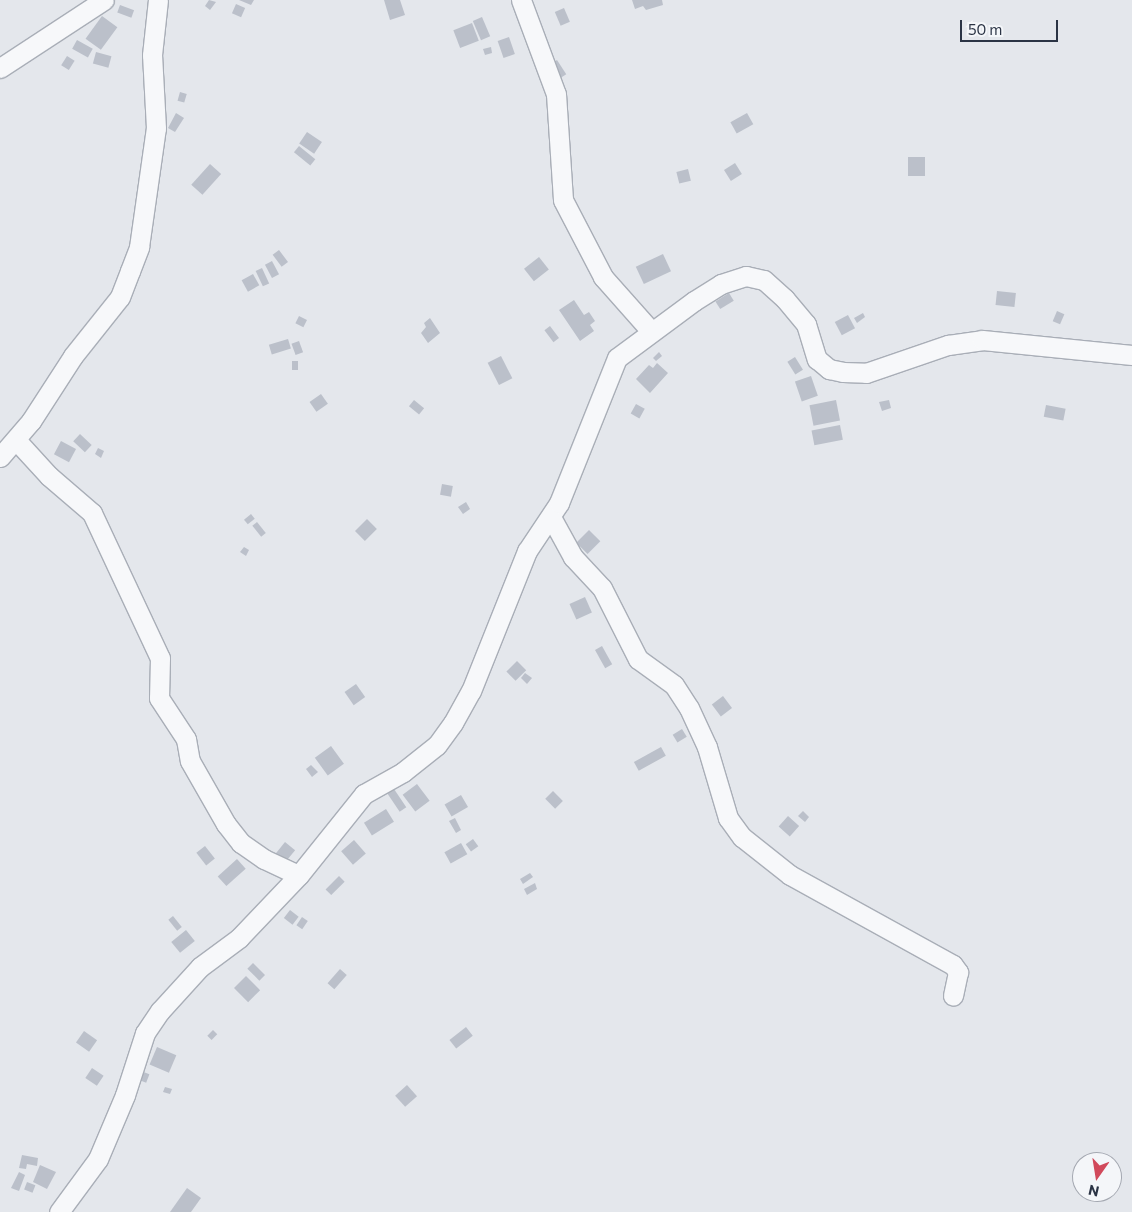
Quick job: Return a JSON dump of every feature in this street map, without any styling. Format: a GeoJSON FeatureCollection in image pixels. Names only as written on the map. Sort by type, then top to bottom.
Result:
{"type":"FeatureCollection","features":[{"type":"Feature","properties":{"kind":"street"},"geometry":{"type":"LineString","coordinates":[[0,68],[104,0]]}},
{"type":"Feature","properties":{"kind":"street"},"geometry":{"type":"LineString","coordinates":[[0,458],[16,440],[73,356],[120,297],[139,247],[156,128],[152,55],[158,0]]}},
{"type":"Feature","properties":{"kind":"street"},"geometry":{"type":"LineString","coordinates":[[521,0],[556,94],[563,200],[603,277],[651,332]]}},
{"type":"Feature","properties":{"kind":"street"},"geometry":{"type":"LineString","coordinates":[[59,1212],[98,1159],[125,1094],[144,1033],[160,1011],[200,967],[239,938],[299,875],[364,794],[403,772],[437,745],[453,723],[471,691],[527,551],[551,517],[617,358],[721,284],[746,276],[764,280],[786,299],[806,324],[817,359],[829,369],[843,372],[866,373],[948,345],[982,340],[1132,355]]}},
{"type":"Feature","properties":{"kind":"street"},"geometry":{"type":"LineString","coordinates":[[16,440],[49,476],[92,513],[160,658],[158,698],[186,739],[190,761],[226,824],[241,843],[264,859],[299,875]]}},
{"type":"Feature","properties":{"kind":"street"},"geometry":{"type":"LineString","coordinates":[[551,517],[573,557],[602,588],[638,659],[674,685],[689,708],[707,747],[728,818],[742,837],[790,875],[953,965],[958,972],[953,995]]}},
{"type":"Feature","properties":{"kind":"building"},"geometry":{"type":"Polygon","coordinates":[[[209,0],[216,2],[210,10],[205,6],[209,0]]]}},
{"type":"Feature","properties":{"kind":"building"},"geometry":{"type":"Polygon","coordinates":[[[239,0],[254,0],[251,5],[239,0]]]}},
{"type":"Feature","properties":{"kind":"building"},"geometry":{"type":"Polygon","coordinates":[[[384,0],[400,0],[405,15],[390,20],[384,0]]]}},
{"type":"Feature","properties":{"kind":"building"},"geometry":{"type":"Polygon","coordinates":[[[632,0],[662,0],[663,5],[646,10],[643,6],[635,9],[632,0]]]}},
{"type":"Feature","properties":{"kind":"building"},"geometry":{"type":"Polygon","coordinates":[[[236,4],[245,8],[241,17],[232,13],[236,4]]]}},
{"type":"Feature","properties":{"kind":"building"},"geometry":{"type":"Polygon","coordinates":[[[120,5],[134,10],[131,18],[117,13],[120,5]]]}},
{"type":"Feature","properties":{"kind":"building"},"geometry":{"type":"Polygon","coordinates":[[[564,8],[570,22],[561,26],[555,12],[564,8]]]}},
{"type":"Feature","properties":{"kind":"building"},"geometry":{"type":"Polygon","coordinates":[[[102,16],[117,27],[101,50],[86,39],[102,16]]]}},
{"type":"Feature","properties":{"kind":"building"},"geometry":{"type":"Polygon","coordinates":[[[482,17],[490,36],[481,40],[473,21],[482,17]]]}},
{"type":"Feature","properties":{"kind":"building"},"geometry":{"type":"Polygon","coordinates":[[[472,23],[479,41],[460,48],[453,30],[472,23]]]}},
{"type":"Feature","properties":{"kind":"building"},"geometry":{"type":"Polygon","coordinates":[[[509,37],[515,54],[504,58],[498,41],[509,37]]]}},
{"type":"Feature","properties":{"kind":"building"},"geometry":{"type":"Polygon","coordinates":[[[77,40],[93,49],[88,57],[72,49],[77,40]]]}},
{"type":"Feature","properties":{"kind":"building"},"geometry":{"type":"Polygon","coordinates":[[[491,47],[492,53],[485,55],[483,49],[491,47]]]}},
{"type":"Feature","properties":{"kind":"building"},"geometry":{"type":"Polygon","coordinates":[[[96,52],[111,56],[108,68],[93,64],[96,52]]]}},
{"type":"Feature","properties":{"kind":"building"},"geometry":{"type":"Polygon","coordinates":[[[67,56],[75,61],[69,70],[61,65],[67,56]]]}},
{"type":"Feature","properties":{"kind":"building"},"geometry":{"type":"Polygon","coordinates":[[[557,60],[566,74],[560,78],[551,64],[557,60]]]}},
{"type":"Feature","properties":{"kind":"building"},"geometry":{"type":"Polygon","coordinates":[[[180,92],[187,94],[184,103],[178,101],[180,92]]]}},
{"type":"Feature","properties":{"kind":"building"},"geometry":{"type":"Polygon","coordinates":[[[176,113],[184,118],[175,132],[168,128],[176,113]]]}},
{"type":"Feature","properties":{"kind":"building"},"geometry":{"type":"Polygon","coordinates":[[[747,113],[753,124],[737,134],[730,122],[747,113]]]}},
{"type":"Feature","properties":{"kind":"building"},"geometry":{"type":"Polygon","coordinates":[[[307,132],[322,142],[314,154],[299,144],[307,132]]]}},
{"type":"Feature","properties":{"kind":"building"},"geometry":{"type":"Polygon","coordinates":[[[299,146],[315,159],[310,165],[294,152],[299,146]]]}},
{"type":"Feature","properties":{"kind":"building"},"geometry":{"type":"Polygon","coordinates":[[[908,157],[925,157],[925,176],[908,176],[908,157]]]}},
{"type":"Feature","properties":{"kind":"building"},"geometry":{"type":"Polygon","coordinates":[[[735,163],[742,174],[731,181],[724,170],[735,163]]]}},
{"type":"Feature","properties":{"kind":"building"},"geometry":{"type":"Polygon","coordinates":[[[210,164],[221,174],[202,195],[191,185],[210,164]]]}},
{"type":"Feature","properties":{"kind":"building"},"geometry":{"type":"Polygon","coordinates":[[[688,169],[691,181],[679,184],[676,172],[688,169]]]}},
{"type":"Feature","properties":{"kind":"building"},"geometry":{"type":"Polygon","coordinates":[[[279,250],[288,262],[282,267],[273,255],[279,250]]]}},
{"type":"Feature","properties":{"kind":"building"},"geometry":{"type":"Polygon","coordinates":[[[663,254],[671,271],[644,284],[636,267],[663,254]]]}},
{"type":"Feature","properties":{"kind":"building"},"geometry":{"type":"Polygon","coordinates":[[[539,257],[549,270],[534,281],[524,269],[539,257]]]}},
{"type":"Feature","properties":{"kind":"building"},"geometry":{"type":"Polygon","coordinates":[[[272,261],[279,274],[272,278],[265,265],[272,261]]]}},
{"type":"Feature","properties":{"kind":"building"},"geometry":{"type":"Polygon","coordinates":[[[262,268],[269,283],[263,286],[256,271],[262,268]]]}},
{"type":"Feature","properties":{"kind":"building"},"geometry":{"type":"Polygon","coordinates":[[[253,274],[259,285],[248,292],[242,280],[253,274]]]}},
{"type":"Feature","properties":{"kind":"building"},"geometry":{"type":"Polygon","coordinates":[[[997,291],[1016,293],[1014,307],[996,305],[997,291]]]}},
{"type":"Feature","properties":{"kind":"building"},"geometry":{"type":"Polygon","coordinates":[[[729,293],[734,301],[720,309],[715,301],[729,293]]]}},
{"type":"Feature","properties":{"kind":"building"},"geometry":{"type":"Polygon","coordinates":[[[574,300],[584,315],[589,312],[595,321],[590,325],[594,331],[580,341],[559,310],[574,300]]]}},
{"type":"Feature","properties":{"kind":"building"},"geometry":{"type":"Polygon","coordinates":[[[1057,311],[1064,314],[1060,324],[1053,321],[1057,311]]]}},
{"type":"Feature","properties":{"kind":"building"},"geometry":{"type":"Polygon","coordinates":[[[863,313],[865,317],[857,323],[854,318],[863,313]]]}},
{"type":"Feature","properties":{"kind":"building"},"geometry":{"type":"Polygon","coordinates":[[[848,315],[855,328],[842,335],[835,322],[848,315]]]}},
{"type":"Feature","properties":{"kind":"building"},"geometry":{"type":"Polygon","coordinates":[[[299,316],[307,320],[303,327],[295,323],[299,316]]]}},
{"type":"Feature","properties":{"kind":"building"},"geometry":{"type":"Polygon","coordinates":[[[430,318],[440,333],[428,343],[421,333],[426,327],[424,323],[430,318]]]}},
{"type":"Feature","properties":{"kind":"building"},"geometry":{"type":"Polygon","coordinates":[[[550,326],[559,338],[553,342],[544,330],[550,326]]]}},
{"type":"Feature","properties":{"kind":"building"},"geometry":{"type":"Polygon","coordinates":[[[288,339],[291,349],[272,354],[269,345],[288,339]]]}},
{"type":"Feature","properties":{"kind":"building"},"geometry":{"type":"Polygon","coordinates":[[[299,341],[303,352],[296,355],[291,344],[299,341]]]}},
{"type":"Feature","properties":{"kind":"building"},"geometry":{"type":"Polygon","coordinates":[[[659,352],[662,356],[656,361],[653,358],[659,352]]]}},
{"type":"Feature","properties":{"kind":"building"},"geometry":{"type":"Polygon","coordinates":[[[501,356],[512,378],[499,385],[488,363],[501,356]]]}},
{"type":"Feature","properties":{"kind":"building"},"geometry":{"type":"Polygon","coordinates":[[[795,357],[803,370],[795,374],[787,362],[795,357]]]}},
{"type":"Feature","properties":{"kind":"building"},"geometry":{"type":"Polygon","coordinates":[[[292,361],[298,361],[298,370],[292,370],[292,361]]]}},
{"type":"Feature","properties":{"kind":"building"},"geometry":{"type":"Polygon","coordinates":[[[657,363],[668,373],[650,393],[636,379],[649,365],[653,368],[657,363]]]}},
{"type":"Feature","properties":{"kind":"building"},"geometry":{"type":"Polygon","coordinates":[[[811,376],[818,396],[802,401],[795,382],[811,376]]]}},
{"type":"Feature","properties":{"kind":"building"},"geometry":{"type":"Polygon","coordinates":[[[321,394],[328,404],[316,412],[310,402],[321,394]]]}},
{"type":"Feature","properties":{"kind":"building"},"geometry":{"type":"Polygon","coordinates":[[[414,400],[424,408],[419,414],[409,406],[414,400]]]}},
{"type":"Feature","properties":{"kind":"building"},"geometry":{"type":"Polygon","coordinates":[[[836,400],[840,421],[814,426],[809,405],[836,400]]]}},
{"type":"Feature","properties":{"kind":"building"},"geometry":{"type":"Polygon","coordinates":[[[889,400],[891,408],[882,411],[879,402],[889,400]]]}},
{"type":"Feature","properties":{"kind":"building"},"geometry":{"type":"Polygon","coordinates":[[[636,404],[645,409],[639,418],[631,414],[636,404]]]}},
{"type":"Feature","properties":{"kind":"building"},"geometry":{"type":"Polygon","coordinates":[[[1046,405],[1066,409],[1063,421],[1044,417],[1046,405]]]}},
{"type":"Feature","properties":{"kind":"building"},"geometry":{"type":"Polygon","coordinates":[[[840,425],[843,440],[814,445],[812,431],[840,425]]]}},
{"type":"Feature","properties":{"kind":"building"},"geometry":{"type":"Polygon","coordinates":[[[80,434],[92,445],[85,452],[73,441],[80,434]]]}},
{"type":"Feature","properties":{"kind":"building"},"geometry":{"type":"Polygon","coordinates":[[[61,441],[76,449],[69,462],[54,454],[61,441]]]}},
{"type":"Feature","properties":{"kind":"building"},"geometry":{"type":"Polygon","coordinates":[[[98,448],[104,451],[101,458],[95,454],[98,448]]]}},
{"type":"Feature","properties":{"kind":"building"},"geometry":{"type":"Polygon","coordinates":[[[442,484],[453,486],[451,497],[440,495],[442,484]]]}},
{"type":"Feature","properties":{"kind":"building"},"geometry":{"type":"Polygon","coordinates":[[[466,502],[470,509],[463,514],[458,507],[466,502]]]}},
{"type":"Feature","properties":{"kind":"building"},"geometry":{"type":"Polygon","coordinates":[[[251,514],[255,519],[248,524],[244,520],[251,514]]]}},
{"type":"Feature","properties":{"kind":"building"},"geometry":{"type":"Polygon","coordinates":[[[367,519],[377,529],[365,541],[355,531],[367,519]]]}},
{"type":"Feature","properties":{"kind":"building"},"geometry":{"type":"Polygon","coordinates":[[[257,522],[266,533],[261,537],[252,526],[257,522]]]}},
{"type":"Feature","properties":{"kind":"building"},"geometry":{"type":"Polygon","coordinates":[[[589,530],[600,541],[588,554],[576,543],[589,530]]]}},
{"type":"Feature","properties":{"kind":"building"},"geometry":{"type":"Polygon","coordinates":[[[244,547],[249,550],[246,556],[240,552],[244,547]]]}},
{"type":"Feature","properties":{"kind":"building"},"geometry":{"type":"Polygon","coordinates":[[[585,597],[592,613],[576,619],[569,604],[585,597]]]}},
{"type":"Feature","properties":{"kind":"building"},"geometry":{"type":"Polygon","coordinates":[[[602,646],[612,664],[605,668],[595,650],[602,646]]]}},
{"type":"Feature","properties":{"kind":"building"},"geometry":{"type":"Polygon","coordinates":[[[517,661],[526,670],[516,681],[506,672],[517,661]]]}},
{"type":"Feature","properties":{"kind":"building"},"geometry":{"type":"Polygon","coordinates":[[[525,673],[532,678],[527,684],[521,678],[525,673]]]}},
{"type":"Feature","properties":{"kind":"building"},"geometry":{"type":"Polygon","coordinates":[[[356,684],[365,697],[354,705],[345,692],[356,684]]]}},
{"type":"Feature","properties":{"kind":"building"},"geometry":{"type":"Polygon","coordinates":[[[723,696],[732,708],[721,716],[712,704],[723,696]]]}},
{"type":"Feature","properties":{"kind":"building"},"geometry":{"type":"Polygon","coordinates":[[[682,729],[687,737],[677,742],[673,735],[682,729]]]}},
{"type":"Feature","properties":{"kind":"building"},"geometry":{"type":"Polygon","coordinates":[[[331,746],[344,764],[328,776],[315,758],[331,746]]]}},
{"type":"Feature","properties":{"kind":"building"},"geometry":{"type":"Polygon","coordinates":[[[661,747],[666,756],[639,771],[634,762],[661,747]]]}},
{"type":"Feature","properties":{"kind":"building"},"geometry":{"type":"Polygon","coordinates":[[[311,765],[318,772],[312,777],[306,769],[311,765]]]}},
{"type":"Feature","properties":{"kind":"building"},"geometry":{"type":"Polygon","coordinates":[[[417,784],[430,801],[415,812],[403,795],[417,784]]]}},
{"type":"Feature","properties":{"kind":"building"},"geometry":{"type":"Polygon","coordinates":[[[394,789],[406,807],[400,812],[387,793],[394,789]]]}},
{"type":"Feature","properties":{"kind":"building"},"geometry":{"type":"Polygon","coordinates":[[[553,791],[563,801],[555,809],[545,799],[553,791]]]}},
{"type":"Feature","properties":{"kind":"building"},"geometry":{"type":"Polygon","coordinates":[[[461,795],[468,807],[452,817],[445,804],[461,795]]]}},
{"type":"Feature","properties":{"kind":"building"},"geometry":{"type":"Polygon","coordinates":[[[386,809],[394,822],[372,835],[364,823],[386,809]]]}},
{"type":"Feature","properties":{"kind":"building"},"geometry":{"type":"Polygon","coordinates":[[[803,811],[809,817],[805,822],[798,816],[803,811]]]}},
{"type":"Feature","properties":{"kind":"building"},"geometry":{"type":"Polygon","coordinates":[[[788,816],[799,826],[790,836],[779,826],[788,816]]]}},
{"type":"Feature","properties":{"kind":"building"},"geometry":{"type":"Polygon","coordinates":[[[455,818],[461,830],[456,833],[449,821],[455,818]]]}},
{"type":"Feature","properties":{"kind":"building"},"geometry":{"type":"Polygon","coordinates":[[[473,839],[478,846],[471,852],[466,844],[473,839]]]}},
{"type":"Feature","properties":{"kind":"building"},"geometry":{"type":"Polygon","coordinates":[[[354,840],[366,854],[353,865],[341,851],[354,840]]]}},
{"type":"Feature","properties":{"kind":"building"},"geometry":{"type":"Polygon","coordinates":[[[285,842],[295,850],[285,863],[275,854],[285,842]]]}},
{"type":"Feature","properties":{"kind":"building"},"geometry":{"type":"Polygon","coordinates":[[[461,843],[467,854],[451,864],[444,852],[461,843]]]}},
{"type":"Feature","properties":{"kind":"building"},"geometry":{"type":"Polygon","coordinates":[[[205,846],[215,859],[206,865],[196,853],[205,846]]]}},
{"type":"Feature","properties":{"kind":"building"},"geometry":{"type":"Polygon","coordinates":[[[237,859],[246,869],[226,886],[218,876],[237,859]]]}},
{"type":"Feature","properties":{"kind":"building"},"geometry":{"type":"Polygon","coordinates":[[[530,873],[533,877],[523,884],[520,879],[530,873]]]}},
{"type":"Feature","properties":{"kind":"building"},"geometry":{"type":"Polygon","coordinates":[[[339,876],[345,882],[331,895],[326,889],[339,876]]]}},
{"type":"Feature","properties":{"kind":"building"},"geometry":{"type":"Polygon","coordinates":[[[535,883],[537,889],[527,895],[524,889],[535,883]]]}},
{"type":"Feature","properties":{"kind":"building"},"geometry":{"type":"Polygon","coordinates":[[[290,910],[299,917],[293,925],[284,918],[290,910]]]}},
{"type":"Feature","properties":{"kind":"building"},"geometry":{"type":"Polygon","coordinates":[[[173,916],[182,927],[177,931],[168,920],[173,916]]]}},
{"type":"Feature","properties":{"kind":"building"},"geometry":{"type":"Polygon","coordinates":[[[302,917],[308,921],[302,929],[296,925],[302,917]]]}},
{"type":"Feature","properties":{"kind":"building"},"geometry":{"type":"Polygon","coordinates":[[[186,930],[195,941],[180,953],[171,942],[186,930]]]}},
{"type":"Feature","properties":{"kind":"building"},"geometry":{"type":"Polygon","coordinates":[[[253,963],[265,975],[259,981],[247,969],[253,963]]]}},
{"type":"Feature","properties":{"kind":"building"},"geometry":{"type":"Polygon","coordinates":[[[340,969],[347,975],[334,989],[328,983],[340,969]]]}},
{"type":"Feature","properties":{"kind":"building"},"geometry":{"type":"Polygon","coordinates":[[[246,976],[260,990],[248,1002],[234,988],[246,976]]]}},
{"type":"Feature","properties":{"kind":"building"},"geometry":{"type":"Polygon","coordinates":[[[466,1027],[473,1036],[456,1049],[449,1040],[466,1027]]]}},
{"type":"Feature","properties":{"kind":"building"},"geometry":{"type":"Polygon","coordinates":[[[213,1030],[217,1034],[212,1040],[207,1036],[213,1030]]]}},
{"type":"Feature","properties":{"kind":"building"},"geometry":{"type":"Polygon","coordinates":[[[84,1031],[97,1040],[89,1052],[76,1042],[84,1031]]]}},
{"type":"Feature","properties":{"kind":"building"},"geometry":{"type":"Polygon","coordinates":[[[157,1047],[176,1055],[169,1073],[150,1064],[157,1047]]]}},
{"type":"Feature","properties":{"kind":"building"},"geometry":{"type":"Polygon","coordinates":[[[92,1068],[104,1076],[97,1086],[85,1078],[92,1068]]]}},
{"type":"Feature","properties":{"kind":"building"},"geometry":{"type":"Polygon","coordinates":[[[141,1071],[149,1074],[146,1083],[138,1079],[141,1071]]]}},
{"type":"Feature","properties":{"kind":"building"},"geometry":{"type":"Polygon","coordinates":[[[407,1085],[417,1096],[405,1107],[395,1096],[407,1085]]]}},
{"type":"Feature","properties":{"kind":"building"},"geometry":{"type":"Polygon","coordinates":[[[165,1087],[172,1089],[170,1094],[163,1092],[165,1087]]]}},
{"type":"Feature","properties":{"kind":"building"},"geometry":{"type":"Polygon","coordinates":[[[22,1155],[38,1158],[37,1166],[27,1164],[26,1169],[19,1168],[22,1155]]]}},
{"type":"Feature","properties":{"kind":"building"},"geometry":{"type":"Polygon","coordinates":[[[40,1165],[56,1172],[47,1189],[33,1182],[40,1165]]]}},
{"type":"Feature","properties":{"kind":"building"},"geometry":{"type":"Polygon","coordinates":[[[19,1172],[25,1175],[19,1191],[11,1188],[19,1172]]]}},
{"type":"Feature","properties":{"kind":"building"},"geometry":{"type":"Polygon","coordinates":[[[27,1182],[35,1185],[33,1193],[24,1189],[27,1182]]]}},
{"type":"Feature","properties":{"kind":"building"},"geometry":{"type":"Polygon","coordinates":[[[187,1188],[201,1198],[191,1212],[170,1212],[187,1188]]]}}]}
